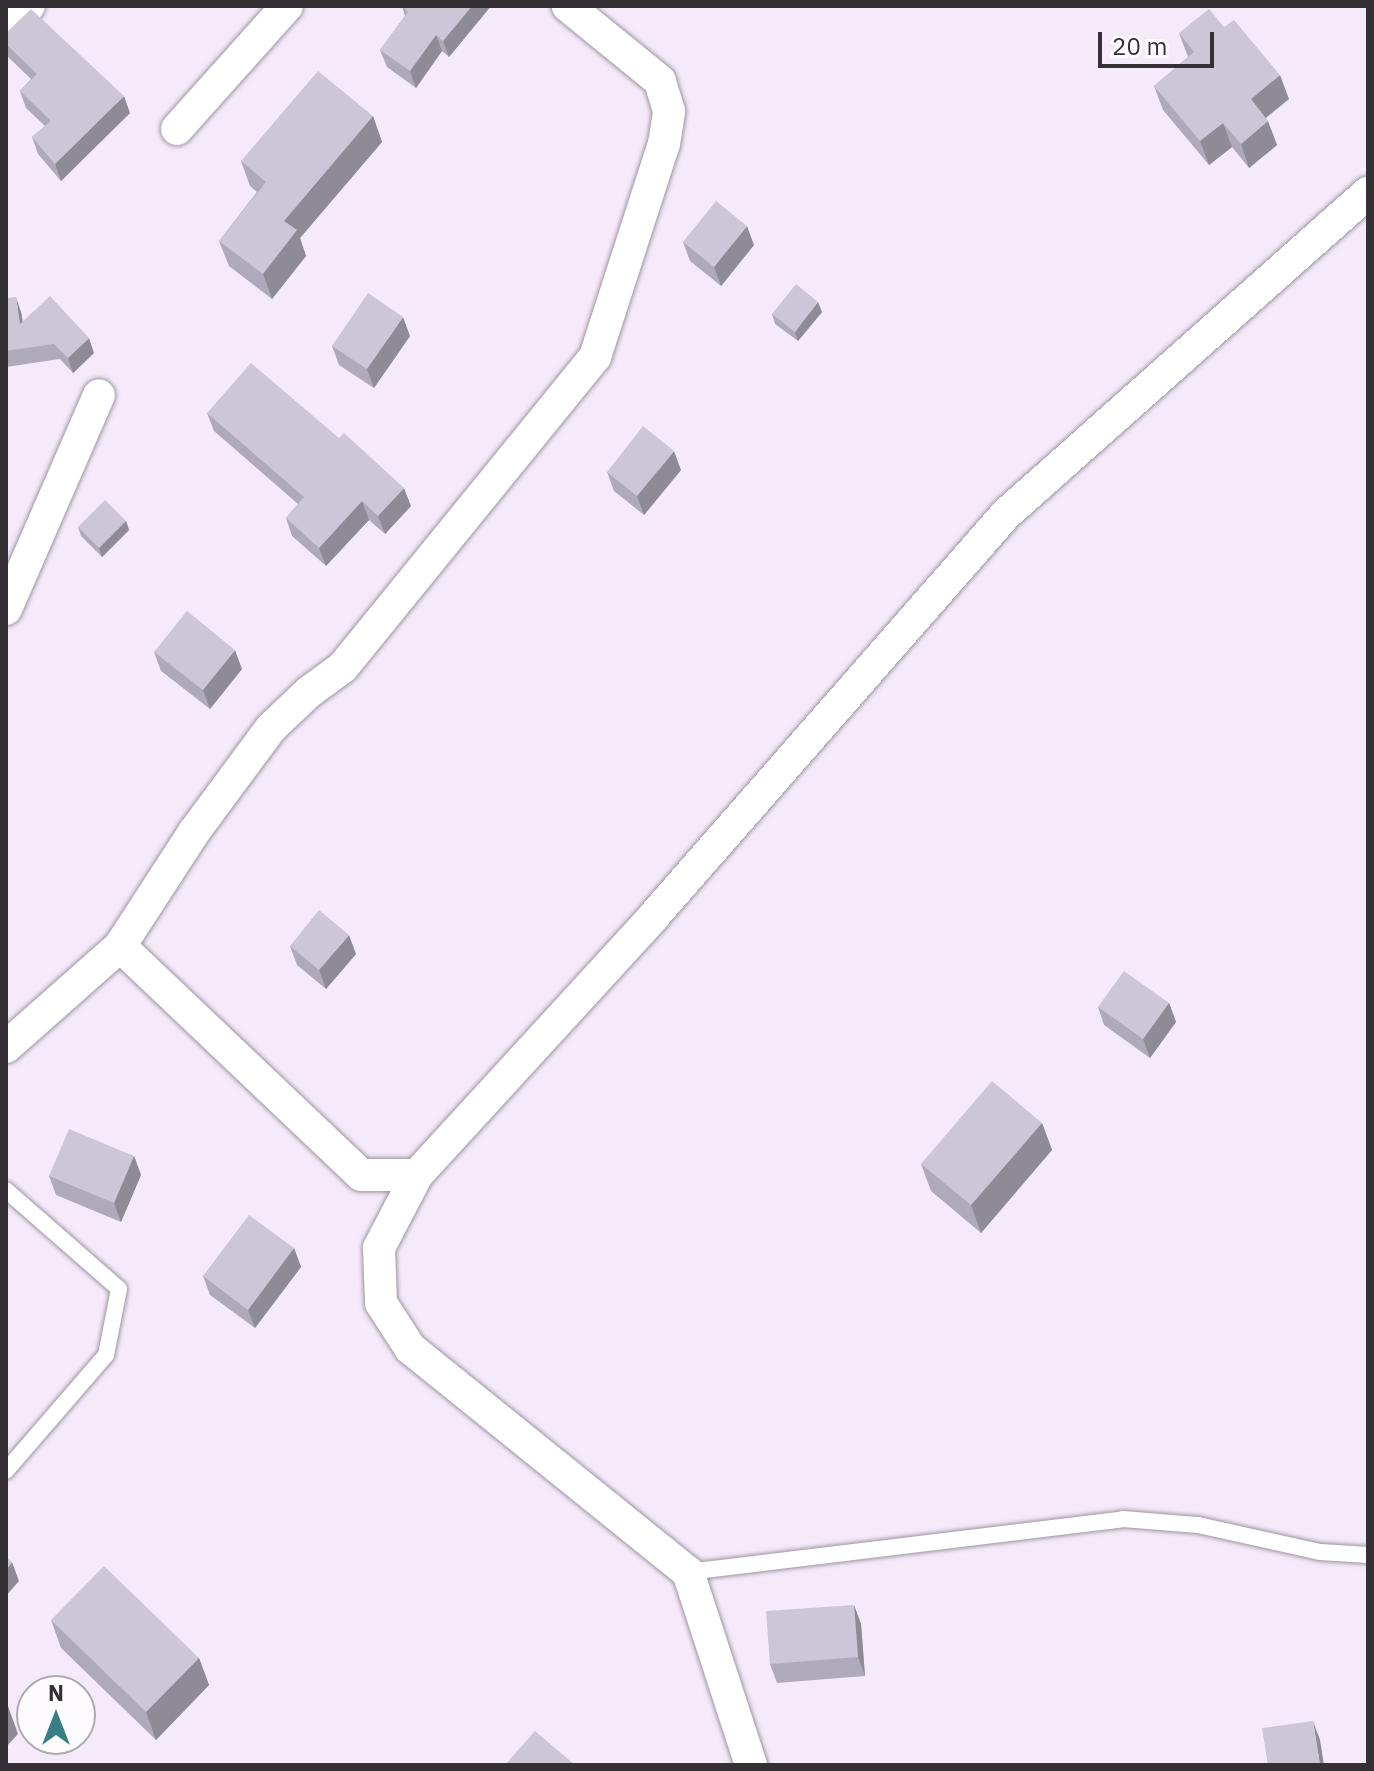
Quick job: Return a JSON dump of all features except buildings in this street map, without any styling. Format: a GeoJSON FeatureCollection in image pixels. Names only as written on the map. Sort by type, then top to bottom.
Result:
{"type":"FeatureCollection","features":[{"type":"Feature","properties":{"kind":"street"},"geometry":{"type":"LineString","coordinates":[[6,32],[29,6]]}},
{"type":"Feature","properties":{"kind":"street"},"geometry":{"type":"LineString","coordinates":[[177,129],[287,6]]}},
{"type":"Feature","properties":{"kind":"street"},"geometry":{"type":"LineString","coordinates":[[6,1047],[120,946],[194,832],[271,728],[309,692],[343,667],[595,357],[664,144],[669,111],[660,81],[568,6]]}},
{"type":"Feature","properties":{"kind":"street"},"geometry":{"type":"LineString","coordinates":[[751,1765],[688,1572],[410,1348],[381,1303],[379,1248],[417,1175],[653,917],[1006,514],[1368,193]]}},
{"type":"Feature","properties":{"kind":"street"},"geometry":{"type":"LineString","coordinates":[[6,609],[99,395]]}},
{"type":"Feature","properties":{"kind":"street"},"geometry":{"type":"LineString","coordinates":[[120,946],[361,1175],[417,1175]]}},
{"type":"Feature","properties":{"kind":"lane"},"geometry":{"type":"LineString","coordinates":[[6,1190],[119,1289],[106,1355],[6,1471]]}},
{"type":"Feature","properties":{"kind":"lane"},"geometry":{"type":"LineString","coordinates":[[688,1572],[1123,1519],[1198,1525],[1320,1552],[1368,1555]]}}]}
